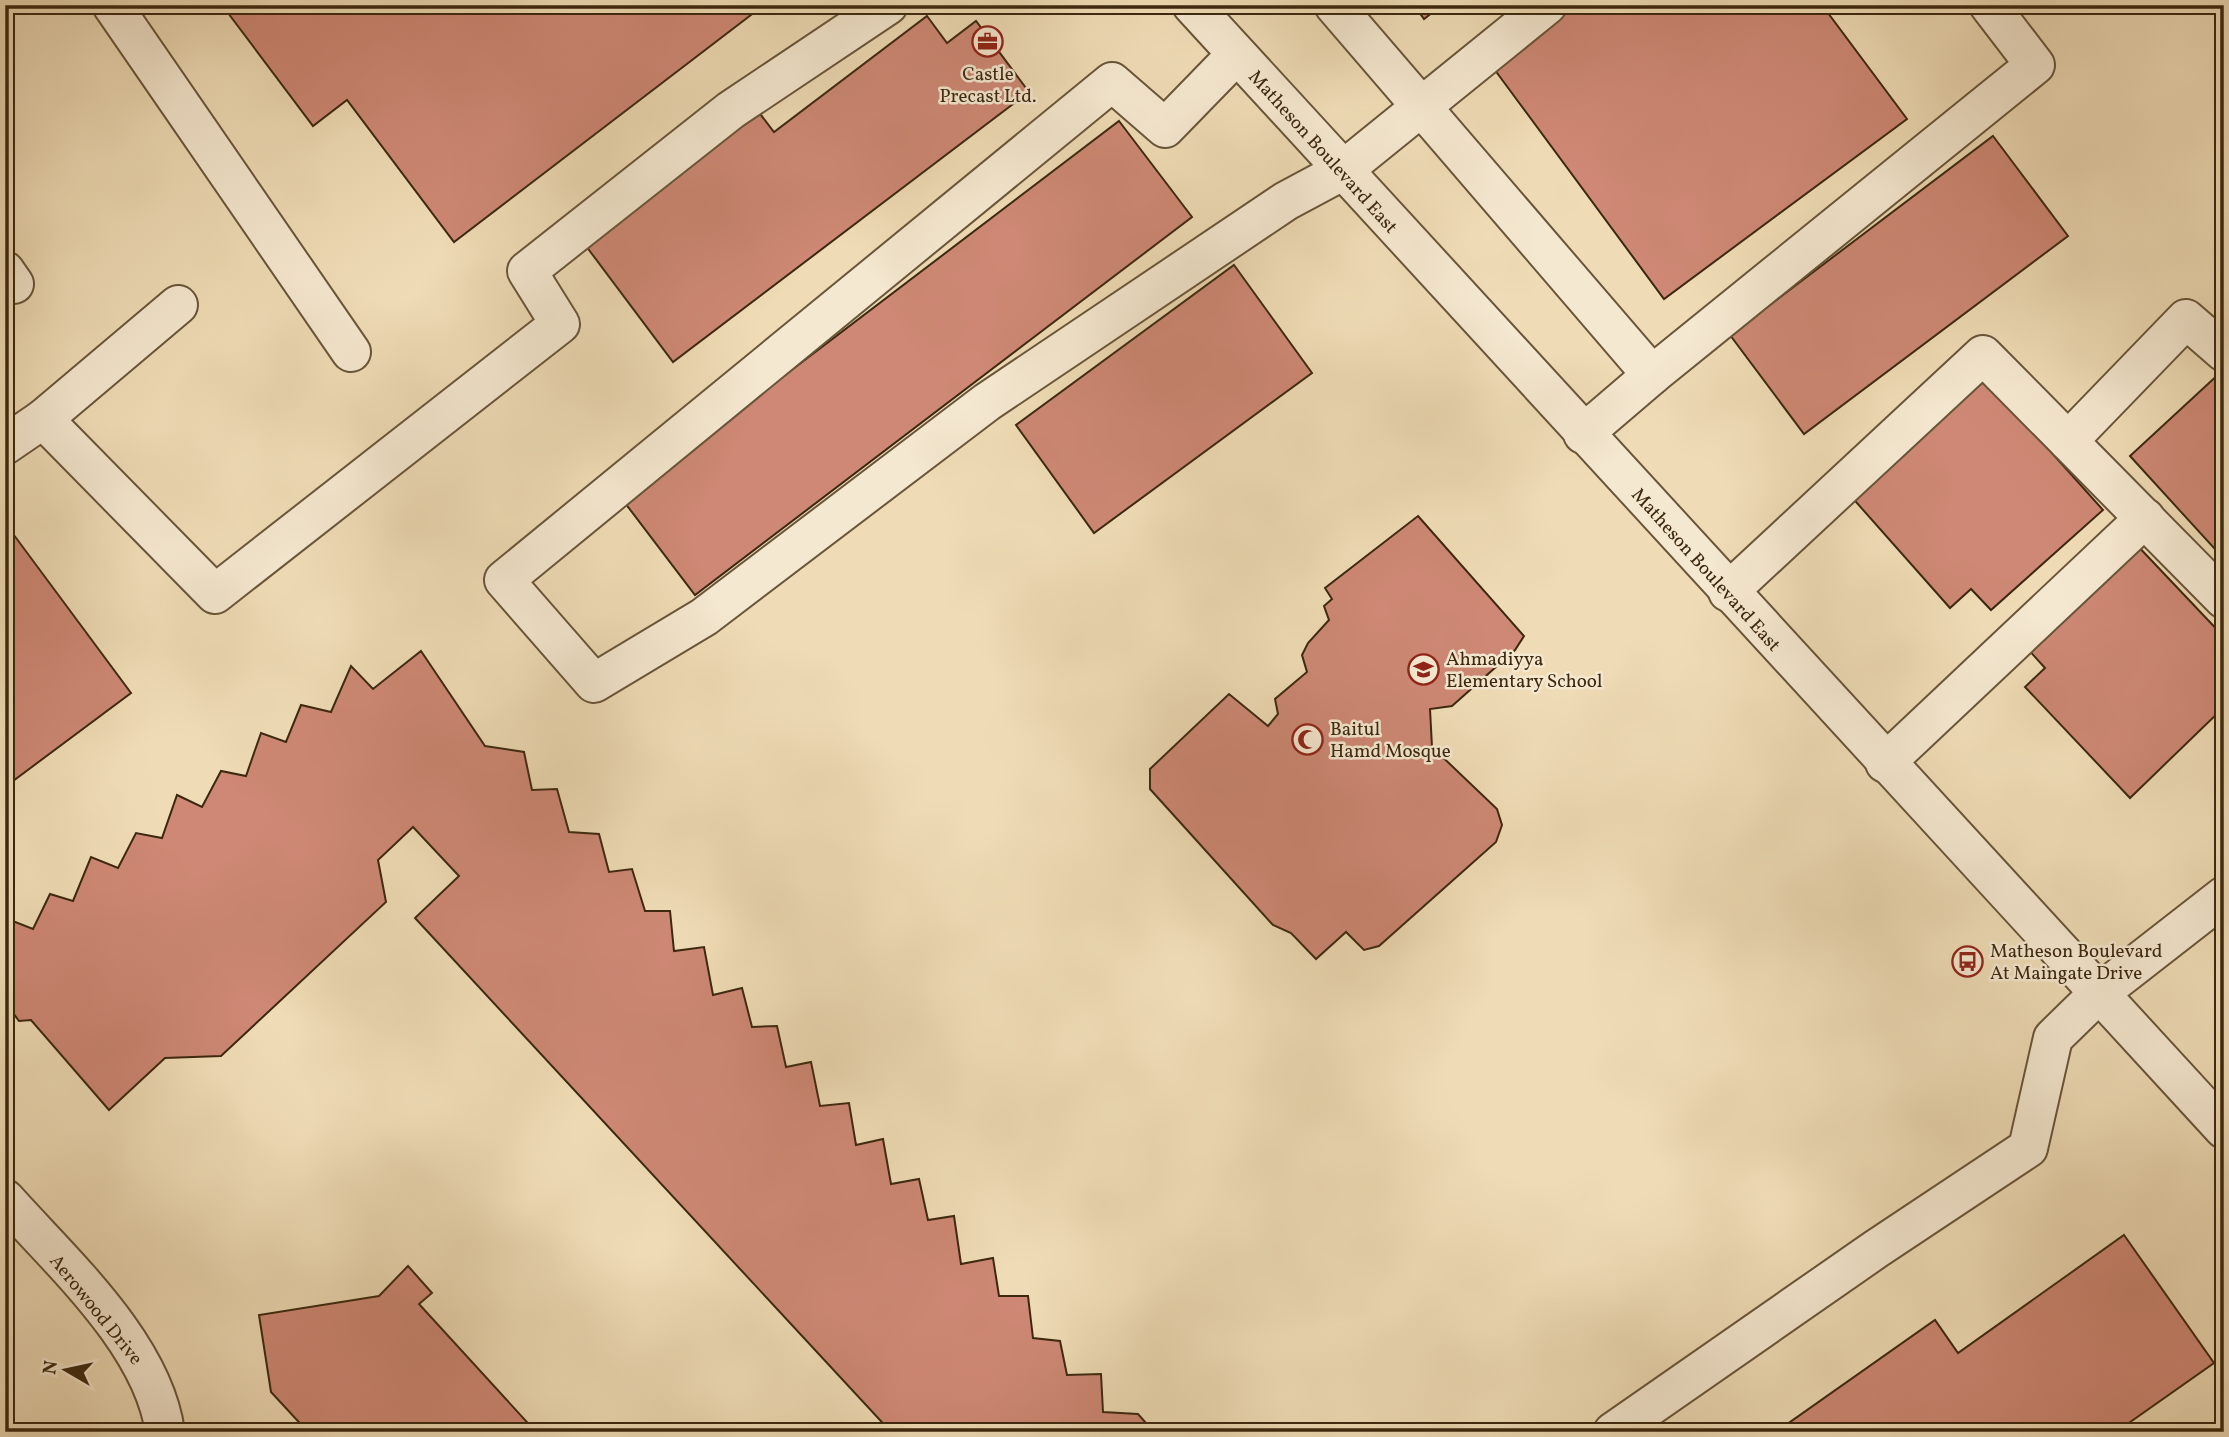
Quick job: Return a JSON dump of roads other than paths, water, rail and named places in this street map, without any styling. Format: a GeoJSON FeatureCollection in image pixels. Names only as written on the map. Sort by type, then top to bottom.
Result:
{"type":"FeatureCollection","features":[{"type":"Feature","properties":{"kind":"street"},"geometry":{"type":"LineString","coordinates":[[113,5],[351,352]]}},
{"type":"Feature","properties":{"kind":"street"},"geometry":{"type":"LineString","coordinates":[[43,419],[215,594],[560,324],[527,271],[731,110],[888,5]]}},
{"type":"Feature","properties":{"kind":"street","name":"Matheson Boulevard East"},"geometry":{"type":"LineString","coordinates":[[1192,5],[2097,995],[2224,1129]]}},
{"type":"Feature","properties":{"kind":"street"},"geometry":{"type":"LineString","coordinates":[[1334,5],[1652,375]]}},
{"type":"Feature","properties":{"kind":"street"},"geometry":{"type":"LineString","coordinates":[[1236,55],[1165,128],[1112,82],[504,580],[594,683],[704,617],[987,402],[1286,201],[1342,171],[1548,5]]}},
{"type":"Feature","properties":{"kind":"street"},"geometry":{"type":"LineString","coordinates":[[1583,434],[2035,65],[1989,5]]}},
{"type":"Feature","properties":{"kind":"street"},"geometry":{"type":"LineString","coordinates":[[5,445],[43,419],[178,305]]}},
{"type":"Feature","properties":{"kind":"street"},"geometry":{"type":"LineString","coordinates":[[2068,441],[2186,319],[2224,352]]}},
{"type":"Feature","properties":{"kind":"street"},"geometry":{"type":"LineString","coordinates":[[1728,592],[1983,355],[2224,599]]}},
{"type":"Feature","properties":{"kind":"street"},"geometry":{"type":"LineString","coordinates":[[1885,763],[2145,518]]}},
{"type":"Feature","properties":{"kind":"street"},"geometry":{"type":"LineString","coordinates":[[1613,1432],[1876,1249],[2028,1148],[2053,1038],[2097,995],[2224,896]]}},
{"type":"Feature","properties":{"kind":"street","name":"Aerowood Drive"},"geometry":{"type":"LineString","coordinates":[[5,1199],[102,1309],[144,1366],[163,1413],[166,1432]]}},
{"type":"Feature","properties":{"kind":"place","name":"Castle Precast Ltd."},"geometry":{"type":"Point","coordinates":[988,42]}},
{"type":"Feature","properties":{"kind":"place","name":"Ahmadiyya Elementary School"},"geometry":{"type":"Point","coordinates":[1423,669]}},
{"type":"Feature","properties":{"kind":"place","name":"Baitul Hamd Mosque"},"geometry":{"type":"Point","coordinates":[1307,739]}},
{"type":"Feature","properties":{"kind":"place","name":"Matheson Boulevard At Maingate Drive"},"geometry":{"type":"Point","coordinates":[1967,961]}}]}
